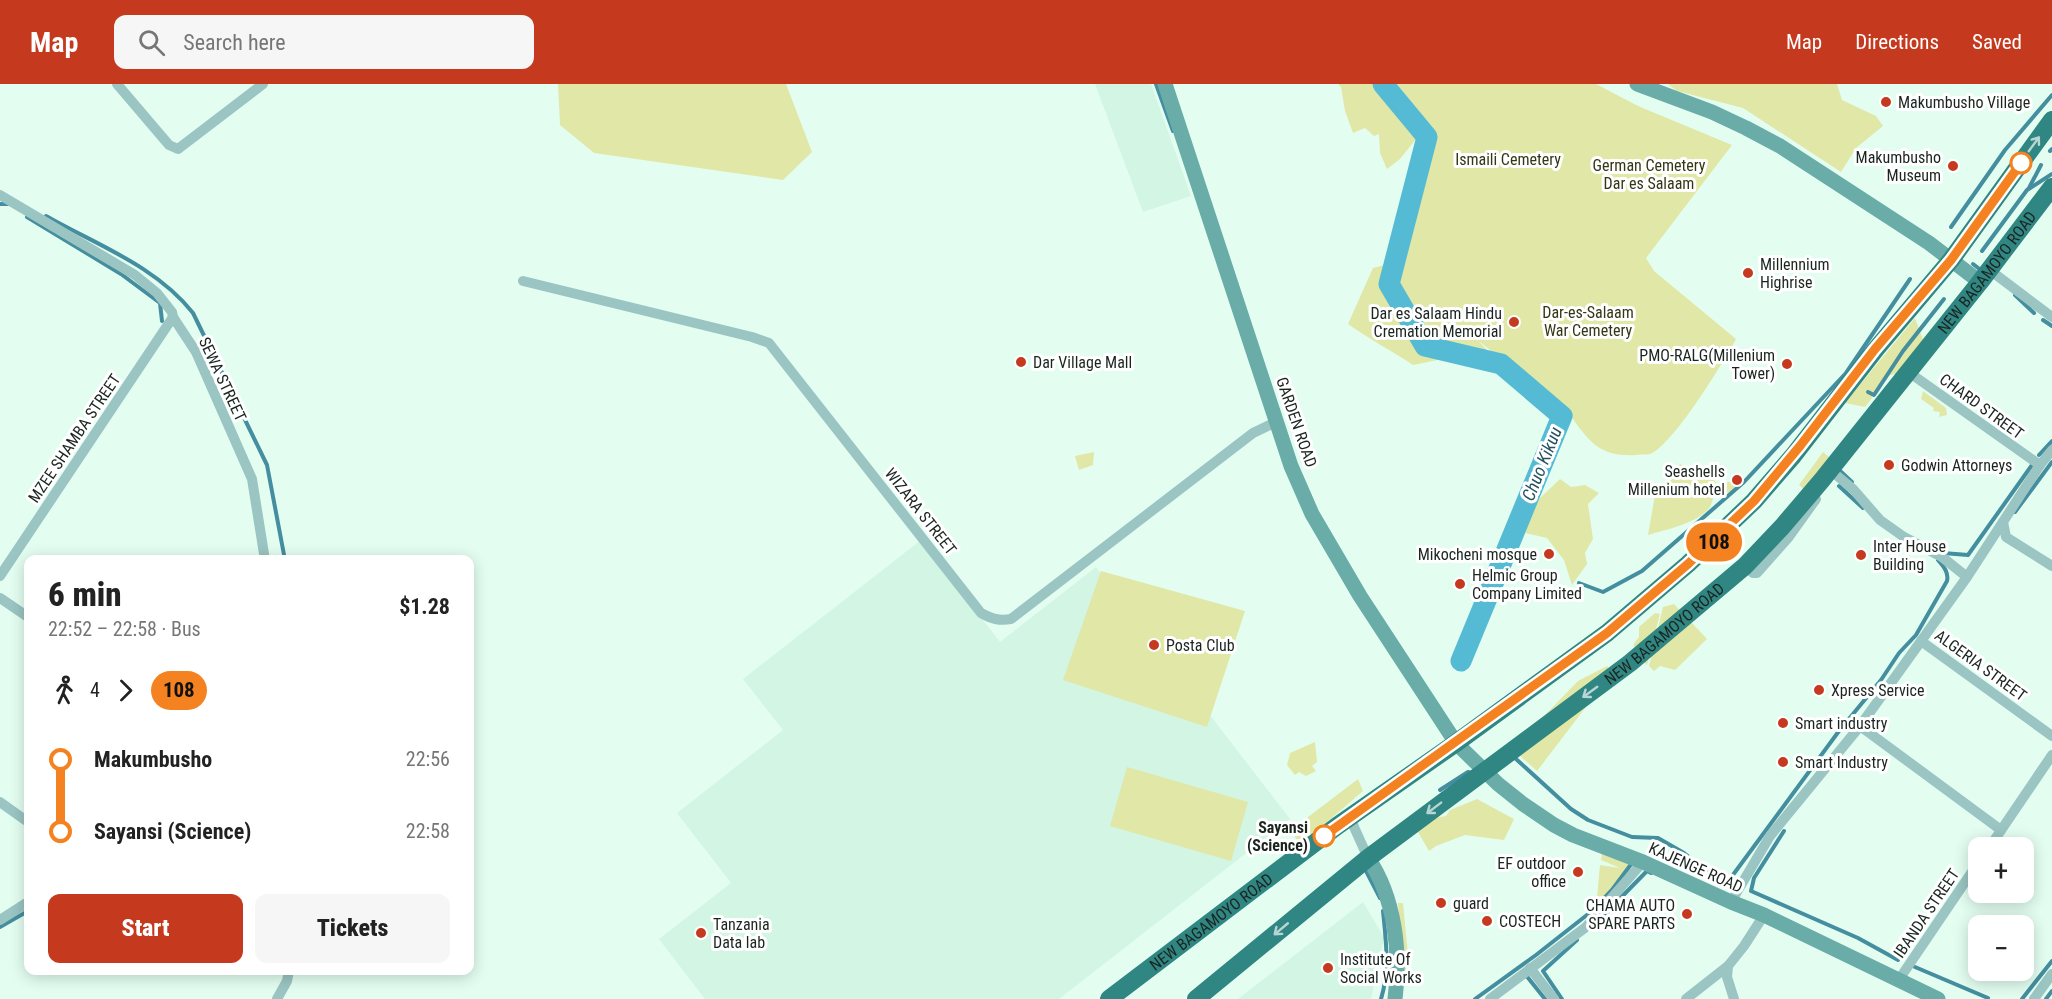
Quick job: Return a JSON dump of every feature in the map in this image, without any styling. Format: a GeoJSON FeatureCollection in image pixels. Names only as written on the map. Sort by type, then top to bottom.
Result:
{"type":"FeatureCollection","features":[{"type":"Feature","properties":{"kind":"highway","name":"NEW BAGAMOYO ROAD"},"geometry":{"type":"LineString","coordinates":[[1109,999],[1351,816],[1456,743],[1629,616],[1724,533],[1792,456],[1875,349],[1951,260],[2052,120]]}},
{"type":"Feature","properties":{"kind":"highway","name":"NEW BAGAMOYO ROAD"},"geometry":{"type":"LineString","coordinates":[[1196,999],[1368,858],[1630,663],[1745,566],[1809,496],[1987,278],[2052,187]]}},
{"type":"Feature","properties":{"kind":"street"},"geometry":{"type":"LineString","coordinates":[[117,84],[169,145],[175,148],[182,148],[263,84]]}},
{"type":"Feature","properties":{"kind":"street","name":"GARDEN ROAD"},"geometry":{"type":"LineString","coordinates":[[1165,84],[1291,466],[1312,514],[1360,596],[1456,743]]}},
{"type":"Feature","properties":{"kind":"street"},"geometry":{"type":"LineString","coordinates":[[1637,84],[1712,112],[1746,128],[1929,243],[1951,260],[2052,316]]}},
{"type":"Feature","properties":{"kind":"street","name":"SEWA STREET"},"geometry":{"type":"LineString","coordinates":[[0,194],[135,275],[157,293],[172,312],[196,352],[252,479],[265,555]]}},
{"type":"Feature","properties":{"kind":"street"},"geometry":{"type":"LineString","coordinates":[[1987,278],[2052,200]]}},
{"type":"Feature","properties":{"kind":"street","name":"WIZARA STREET"},"geometry":{"type":"LineString","coordinates":[[523,281],[769,343],[781,355],[981,613],[1000,621],[1011,619],[1253,433],[1276,422]]}},
{"type":"Feature","properties":{"kind":"street","name":"MZEE SHAMBA STREET"},"geometry":{"type":"LineString","coordinates":[[0,576],[173,317]]}},
{"type":"Feature","properties":{"kind":"street"},"geometry":{"type":"LineString","coordinates":[[1745,566],[1754,573],[1788,538],[1910,372]]}},
{"type":"Feature","properties":{"kind":"street","name":"CHARD STREET"},"geometry":{"type":"LineString","coordinates":[[1910,372],[2040,465]]}},
{"type":"Feature","properties":{"kind":"street"},"geometry":{"type":"LineString","coordinates":[[1731,902],[1770,836],[1860,726],[1967,577],[2052,450]]}},
{"type":"Feature","properties":{"kind":"street"},"geometry":{"type":"LineString","coordinates":[[1834,474],[1853,489],[1880,520],[1904,537],[1942,557],[1967,577]]}},
{"type":"Feature","properties":{"kind":"street"},"geometry":{"type":"LineString","coordinates":[[2003,522],[2006,537],[2052,566]]}},
{"type":"Feature","properties":{"kind":"street"},"geometry":{"type":"LineString","coordinates":[[0,598],[24,614]]}},
{"type":"Feature","properties":{"kind":"street","name":"ALGERIA STREET"},"geometry":{"type":"LineString","coordinates":[[1921,641],[2052,736]]}},
{"type":"Feature","properties":{"kind":"street"},"geometry":{"type":"LineString","coordinates":[[1860,726],[2001,830]]}},
{"type":"Feature","properties":{"kind":"street","name":"KAJENGE ROAD"},"geometry":{"type":"LineString","coordinates":[[1456,743],[1523,804],[1554,825],[1764,915],[1938,999]]}},
{"type":"Feature","properties":{"kind":"street"},"geometry":{"type":"LineString","coordinates":[[1996,837],[2052,755]]}},
{"type":"Feature","properties":{"kind":"street"},"geometry":{"type":"LineString","coordinates":[[0,802],[24,819]]}},
{"type":"Feature","properties":{"kind":"street"},"geometry":{"type":"LineString","coordinates":[[1351,816],[1368,858],[1388,894],[1395,938],[1397,983],[1395,999]]}},
{"type":"Feature","properties":{"kind":"street"},"geometry":{"type":"LineString","coordinates":[[1490,999],[1586,927],[1643,862]]}},
{"type":"Feature","properties":{"kind":"street","name":"IBANDA STREET"},"geometry":{"type":"LineString","coordinates":[[1898,981],[1968,878]]}},
{"type":"Feature","properties":{"kind":"street"},"geometry":{"type":"LineString","coordinates":[[0,920],[24,905]]}},
{"type":"Feature","properties":{"kind":"street"},"geometry":{"type":"LineString","coordinates":[[1686,999],[1728,966],[1764,915]]}},
{"type":"Feature","properties":{"kind":"street"},"geometry":{"type":"LineString","coordinates":[[1728,966],[1727,977],[1734,999]]}},
{"type":"Feature","properties":{"kind":"street"},"geometry":{"type":"LineString","coordinates":[[1530,968],[1554,999]]}},
{"type":"Feature","properties":{"kind":"street"},"geometry":{"type":"LineString","coordinates":[[2034,999],[2052,974]]}},
{"type":"Feature","properties":{"kind":"street"},"geometry":{"type":"LineString","coordinates":[[277,999],[288,975]]}},
{"type":"Feature","properties":{"kind":"shaded area"},"geometry":{"type":"Polygon","coordinates":[[[1095,84],[1151,84],[1191,196],[1143,212],[1095,84]]]}},
{"type":"Feature","properties":{"kind":"shaded area"},"geometry":{"type":"Polygon","coordinates":[[[921,540],[1000,642],[1096,567],[1290,819],[1059,999],[705,999],[659,939],[731,883],[677,813],[783,730],[743,679],[921,540]]]}},
{"type":"Feature","properties":{"kind":"shaded area","name":"Institute Of Social Works"},"geometry":{"type":"Polygon","coordinates":[[[1363,902],[1384,937],[1371,999],[1238,999],[1363,902]]]}},
{"type":"Feature","properties":{"kind":"green space"},"geometry":{"type":"Polygon","coordinates":[[[558,84],[786,84],[812,152],[783,180],[594,153],[560,125],[558,84]]]}},
{"type":"Feature","properties":{"kind":"green space"},"geometry":{"type":"Polygon","coordinates":[[[1338,84],[1596,84],[1638,106],[1732,145],[1646,258],[1654,271],[1736,339],[1697,402],[1660,447],[1649,454],[1625,455],[1599,448],[1573,419],[1478,340],[1487,350],[1413,365],[1348,324],[1373,268],[1404,262],[1434,141],[1424,129],[1400,159],[1387,169],[1380,153],[1379,134],[1374,136],[1365,128],[1353,133],[1345,111],[1341,87],[1338,84]]]}},
{"type":"Feature","properties":{"kind":"green space"},"geometry":{"type":"Polygon","coordinates":[[[1668,84],[1837,84],[1842,100],[1876,116],[1883,126],[1856,148],[1841,172],[1743,108],[1677,91],[1668,84]]]}},
{"type":"Feature","properties":{"kind":"green space"},"geometry":{"type":"Polygon","coordinates":[[[1915,318],[1924,342],[1902,373],[1890,375],[1865,407],[1845,403],[1915,318]]]}},
{"type":"Feature","properties":{"kind":"green space"},"geometry":{"type":"Polygon","coordinates":[[[1923,391],[1946,408],[1947,415],[1939,417],[1940,412],[1933,411],[1934,408],[1921,399],[1923,391]]]}},
{"type":"Feature","properties":{"kind":"green space"},"geometry":{"type":"Polygon","coordinates":[[[1094,452],[1093,465],[1079,470],[1075,456],[1094,452]]]}},
{"type":"Feature","properties":{"kind":"green space"},"geometry":{"type":"Polygon","coordinates":[[[1823,452],[1836,463],[1816,500],[1799,485],[1823,452]]]}},
{"type":"Feature","properties":{"kind":"green space"},"geometry":{"type":"Polygon","coordinates":[[[1680,464],[1703,477],[1708,475],[1717,483],[1737,481],[1733,492],[1715,493],[1710,507],[1698,518],[1648,535],[1655,495],[1680,464]]]}},
{"type":"Feature","properties":{"kind":"green space"},"geometry":{"type":"Polygon","coordinates":[[[1560,479],[1571,487],[1585,485],[1599,493],[1588,504],[1593,539],[1585,553],[1587,564],[1572,585],[1564,560],[1547,538],[1517,531],[1539,499],[1560,479]]]}},
{"type":"Feature","properties":{"kind":"green space","name":"Posta Club"},"geometry":{"type":"Polygon","coordinates":[[[1101,571],[1245,611],[1207,727],[1063,680],[1101,571]]]}},
{"type":"Feature","properties":{"kind":"green space"},"geometry":{"type":"Polygon","coordinates":[[[1674,604],[1707,639],[1675,670],[1660,666],[1654,671],[1649,666],[1663,607],[1674,604]]]}},
{"type":"Feature","properties":{"kind":"green space"},"geometry":{"type":"Polygon","coordinates":[[[1655,613],[1660,614],[1647,665],[1633,653],[1636,649],[1633,645],[1639,637],[1639,627],[1655,613]]]}},
{"type":"Feature","properties":{"kind":"green space"},"geometry":{"type":"Polygon","coordinates":[[[1607,666],[1612,673],[1537,771],[1509,746],[1542,718],[1578,681],[1607,666]]]}},
{"type":"Feature","properties":{"kind":"green space"},"geometry":{"type":"Polygon","coordinates":[[[1315,742],[1317,762],[1312,766],[1316,771],[1306,776],[1299,772],[1295,775],[1287,765],[1290,753],[1315,742]]]}},
{"type":"Feature","properties":{"kind":"green space"},"geometry":{"type":"Polygon","coordinates":[[[1127,767],[1248,802],[1231,861],[1110,826],[1127,767]]]}},
{"type":"Feature","properties":{"kind":"green space"},"geometry":{"type":"Polygon","coordinates":[[[1358,779],[1363,791],[1300,845],[1291,830],[1358,779]]]}},
{"type":"Feature","properties":{"kind":"green space"},"geometry":{"type":"Polygon","coordinates":[[[1477,799],[1514,819],[1504,840],[1465,835],[1429,851],[1418,832],[1434,818],[1446,816],[1450,810],[1477,799]]]}},
{"type":"Feature","properties":{"kind":"green space"},"geometry":{"type":"Polygon","coordinates":[[[1602,854],[1629,864],[1629,869],[1596,908],[1600,865],[1620,868],[1601,860],[1602,854]]]}},
{"type":"Feature","properties":{"kind":"green space"},"geometry":{"type":"Polygon","coordinates":[[[1398,903],[1403,903],[1410,976],[1407,982],[1404,982],[1398,903]]]}},
{"type":"Feature","properties":{"kind":"waterway"},"geometry":{"type":"LineString","coordinates":[[1156,84],[1173,131]]}},
{"type":"Feature","properties":{"kind":"waterway","name":"Chuo Kikuu"},"geometry":{"type":"LineString","coordinates":[[1383,84],[1427,137],[1389,284],[1425,346],[1501,364],[1562,416],[1461,661]]}},
{"type":"Feature","properties":{"kind":"waterway"},"geometry":{"type":"LineString","coordinates":[[1951,227],[2005,150],[2052,95]]}},
{"type":"Feature","properties":{"kind":"waterway"},"geometry":{"type":"LineString","coordinates":[[2029,188],[2041,165]]}},
{"type":"Feature","properties":{"kind":"waterway"},"geometry":{"type":"LineString","coordinates":[[1982,251],[2027,190],[2052,174]]}},
{"type":"Feature","properties":{"kind":"waterway"},"geometry":{"type":"LineString","coordinates":[[0,204],[8,204]]}},
{"type":"Feature","properties":{"kind":"waterway"},"geometry":{"type":"LineString","coordinates":[[46,216],[144,269],[162,282],[193,313],[267,465],[284,555]]}},
{"type":"Feature","properties":{"kind":"waterway"},"geometry":{"type":"LineString","coordinates":[[27,217],[121,274],[160,303],[162,321]]}},
{"type":"Feature","properties":{"kind":"waterway"},"geometry":{"type":"LineString","coordinates":[[1973,264],[1982,271]]}},
{"type":"Feature","properties":{"kind":"waterway"},"geometry":{"type":"LineString","coordinates":[[1579,583],[1603,592],[1642,571],[1744,482],[1846,373],[1910,279]]}},
{"type":"Feature","properties":{"kind":"waterway"},"geometry":{"type":"LineString","coordinates":[[2015,295],[2034,313]]}},
{"type":"Feature","properties":{"kind":"waterway"},"geometry":{"type":"LineString","coordinates":[[1868,392],[1874,395],[1903,351],[1944,299]]}},
{"type":"Feature","properties":{"kind":"waterway"},"geometry":{"type":"LineString","coordinates":[[2043,320],[2052,326]]}},
{"type":"Feature","properties":{"kind":"waterway"},"geometry":{"type":"LineString","coordinates":[[2039,455],[2052,441]]}},
{"type":"Feature","properties":{"kind":"waterway"},"geometry":{"type":"LineString","coordinates":[[2015,512],[2052,462]]}},
{"type":"Feature","properties":{"kind":"waterway"},"geometry":{"type":"LineString","coordinates":[[1943,553],[1968,555],[2032,465]]}},
{"type":"Feature","properties":{"kind":"waterway"},"geometry":{"type":"LineString","coordinates":[[1838,469],[1852,482]]}},
{"type":"Feature","properties":{"kind":"waterway"},"geometry":{"type":"LineString","coordinates":[[1839,486],[1863,508]]}},
{"type":"Feature","properties":{"kind":"waterway"},"geometry":{"type":"LineString","coordinates":[[1516,759],[1571,809],[1588,820],[1632,837],[1658,838],[1727,883],[1839,731],[1881,680],[1899,653],[1916,635],[1947,581],[1944,567],[1938,560]]}},
{"type":"Feature","properties":{"kind":"waterway"},"geometry":{"type":"LineString","coordinates":[[1440,790],[1468,772],[1472,773]]}},
{"type":"Feature","properties":{"kind":"waterway"},"geometry":{"type":"LineString","coordinates":[[1784,831],[1754,878],[1751,891],[1858,938],[1898,960]]}},
{"type":"Feature","properties":{"kind":"waterway"},"geometry":{"type":"LineString","coordinates":[[1475,999],[1592,911],[1612,890],[1632,863]]}},
{"type":"Feature","properties":{"kind":"waterway"},"geometry":{"type":"LineString","coordinates":[[1364,867],[1380,898]]}},
{"type":"Feature","properties":{"kind":"waterway"},"geometry":{"type":"LineString","coordinates":[[1596,923],[1647,871],[1651,873]]}},
{"type":"Feature","properties":{"kind":"waterway"},"geometry":{"type":"LineString","coordinates":[[1381,999],[1386,966],[1383,911]]}},
{"type":"Feature","properties":{"kind":"waterway"},"geometry":{"type":"LineString","coordinates":[[0,927],[24,913]]}},
{"type":"Feature","properties":{"kind":"waterway"},"geometry":{"type":"LineString","coordinates":[[1562,999],[1543,971],[1577,940]]}},
{"type":"Feature","properties":{"kind":"waterway"},"geometry":{"type":"LineString","coordinates":[[2022,999],[2052,961]]}},
{"type":"Feature","properties":{"kind":"waterway"},"geometry":{"type":"LineString","coordinates":[[1915,967],[1988,998]]}},
{"type":"Feature","properties":{"kind":"waterway"},"geometry":{"type":"LineString","coordinates":[[1525,974],[1545,999]]}},
{"type":"Feature","properties":{"kind":"waterway"},"geometry":{"type":"LineString","coordinates":[[2046,999],[2052,991]]}},
{"type":"Feature","properties":{"kind":"bus line","name":"108"},"geometry":{"type":"LineString","coordinates":[[1324,836],[1607,633],[1724,533],[1792,456],[1875,349],[1951,260],[2021,163]]}},
{"type":"Feature","properties":{"kind":"place","name":"Makumbusho Village"},"geometry":{"type":"Point","coordinates":[1886,102]}},
{"type":"Feature","properties":{"kind":"place","name":"Makumbusho Museum"},"geometry":{"type":"Point","coordinates":[1953,166]}},
{"type":"Feature","properties":{"kind":"place","name":"Millennium Highrise"},"geometry":{"type":"Point","coordinates":[1748,273]}},
{"type":"Feature","properties":{"kind":"place","name":"Dar es Salaam Hindu Cremation Memorial"},"geometry":{"type":"Point","coordinates":[1514,322]}},
{"type":"Feature","properties":{"kind":"place","name":"Dar Village Mall"},"geometry":{"type":"Point","coordinates":[1021,362]}},
{"type":"Feature","properties":{"kind":"place","name":"PMO-RALG(Millenium Tower)"},"geometry":{"type":"Point","coordinates":[1787,364]}},
{"type":"Feature","properties":{"kind":"place","name":"Godwin Attorneys"},"geometry":{"type":"Point","coordinates":[1889,465]}},
{"type":"Feature","properties":{"kind":"place","name":"Seashells Millenium hotel"},"geometry":{"type":"Point","coordinates":[1737,480]}},
{"type":"Feature","properties":{"kind":"place","name":"Mikocheni mosque"},"geometry":{"type":"Point","coordinates":[1549,554]}},
{"type":"Feature","properties":{"kind":"place","name":"Inter House Building"},"geometry":{"type":"Point","coordinates":[1861,555]}},
{"type":"Feature","properties":{"kind":"place","name":"Helmic Group Company Limited"},"geometry":{"type":"Point","coordinates":[1460,584]}},
{"type":"Feature","properties":{"kind":"place","name":"Posta Club"},"geometry":{"type":"Point","coordinates":[1154,645]}},
{"type":"Feature","properties":{"kind":"place","name":"Xpress Service"},"geometry":{"type":"Point","coordinates":[1819,690]}},
{"type":"Feature","properties":{"kind":"place","name":"Smart industry"},"geometry":{"type":"Point","coordinates":[1783,723]}},
{"type":"Feature","properties":{"kind":"place","name":"Smart Industry"},"geometry":{"type":"Point","coordinates":[1783,762]}},
{"type":"Feature","properties":{"kind":"place","name":"Sayansi (Science)"},"geometry":{"type":"Point","coordinates":[1324,836]}},
{"type":"Feature","properties":{"kind":"place","name":"EF outdoor office"},"geometry":{"type":"Point","coordinates":[1578,872]}},
{"type":"Feature","properties":{"kind":"place","name":"guard"},"geometry":{"type":"Point","coordinates":[1441,903]}},
{"type":"Feature","properties":{"kind":"place","name":"CHAMA AUTO SPARE PARTS"},"geometry":{"type":"Point","coordinates":[1687,914]}},
{"type":"Feature","properties":{"kind":"place","name":"COSTECH"},"geometry":{"type":"Point","coordinates":[1487,921]}},
{"type":"Feature","properties":{"kind":"place","name":"Tanzania Data lab"},"geometry":{"type":"Point","coordinates":[701,933]}},
{"type":"Feature","properties":{"kind":"place","name":"Institute Of Social Works"},"geometry":{"type":"Point","coordinates":[1328,968]}},
{"type":"Feature","properties":{"kind":"park label","name":"Ismaili Cemetery"},"geometry":{"type":"Point","coordinates":[1508,159]}},
{"type":"Feature","properties":{"kind":"park label","name":"German Cemetery Dar es Salaam"},"geometry":{"type":"Point","coordinates":[1649,174]}},
{"type":"Feature","properties":{"kind":"park label","name":"Dar-es-Salaam War Cemetery"},"geometry":{"type":"Point","coordinates":[1588,321]}}]}
